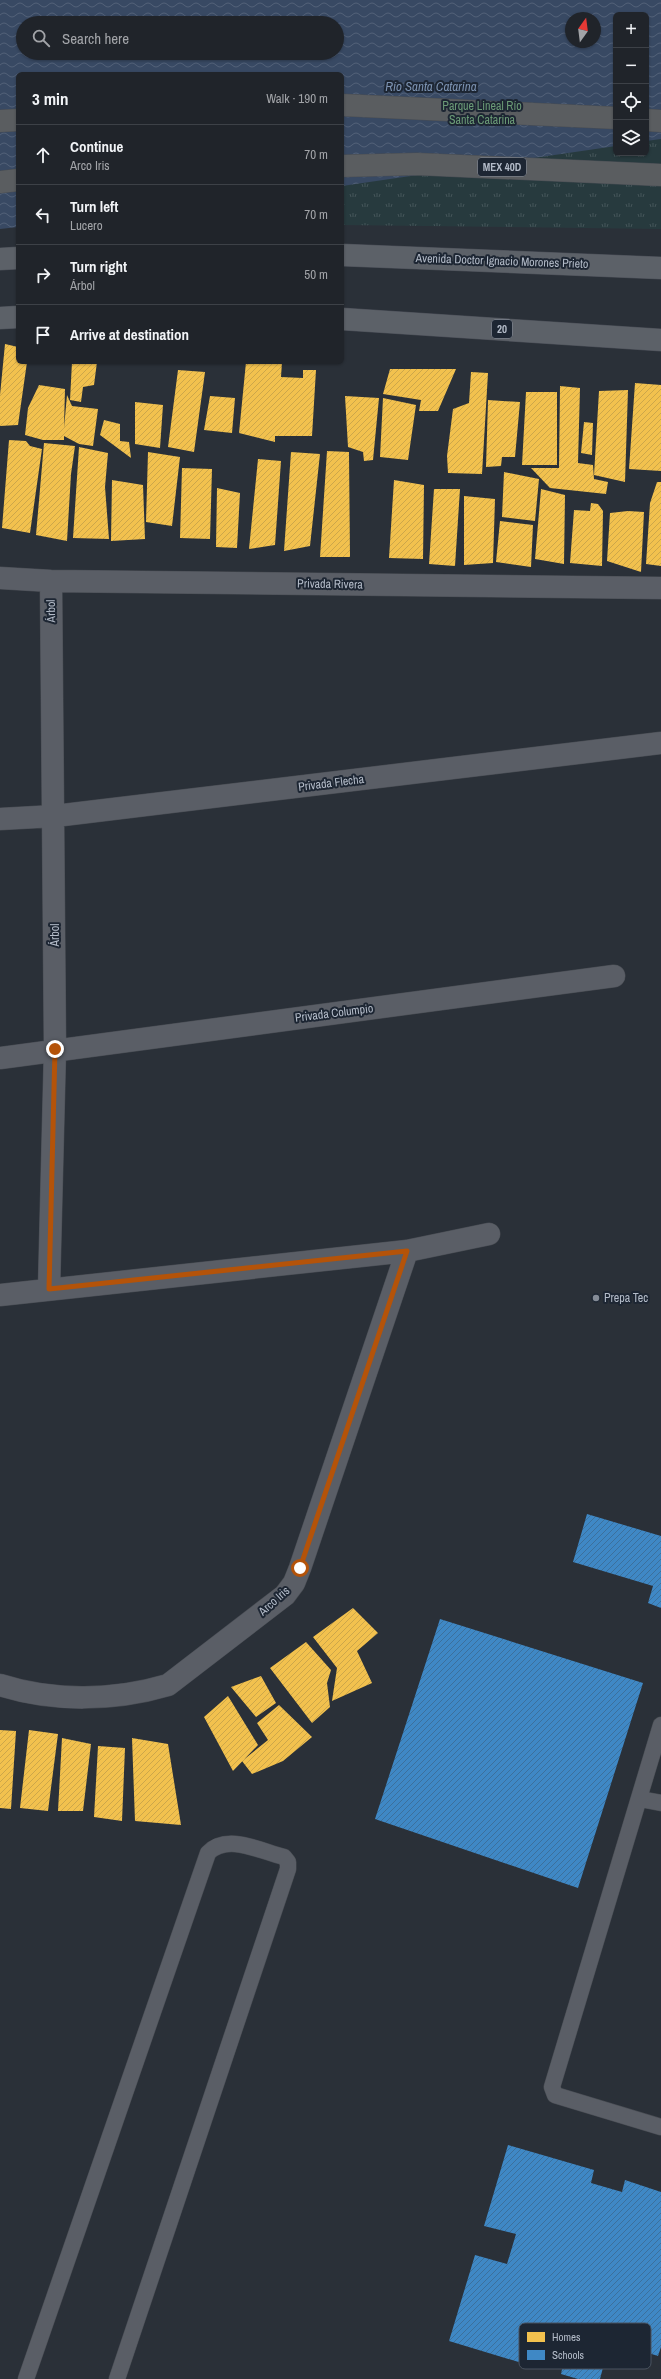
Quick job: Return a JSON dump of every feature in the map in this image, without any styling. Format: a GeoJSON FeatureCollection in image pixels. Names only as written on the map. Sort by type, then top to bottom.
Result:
{"type":"FeatureCollection","features":[{"type":"Feature","properties":{"kind":"highway"},"geometry":{"type":"LineString","coordinates":[[344,106],[613,118]]}},
{"type":"Feature","properties":{"kind":"highway"},"geometry":{"type":"LineString","coordinates":[[0,121],[16,120]]}},
{"type":"Feature","properties":{"kind":"highway"},"geometry":{"type":"LineString","coordinates":[[649,120],[661,121]]}},
{"type":"Feature","properties":{"kind":"highway","name":"MEX 40D"},"geometry":{"type":"LineString","coordinates":[[344,166],[417,164],[661,175]]}},
{"type":"Feature","properties":{"kind":"highway"},"geometry":{"type":"LineString","coordinates":[[0,182],[16,180]]}},
{"type":"Feature","properties":{"kind":"main road","name":"Avenida Doctor Ignacio Morones Prieto"},"geometry":{"type":"LineString","coordinates":[[344,255],[661,268]]}},
{"type":"Feature","properties":{"kind":"main road"},"geometry":{"type":"LineString","coordinates":[[0,259],[16,258]]}},
{"type":"Feature","properties":{"kind":"main road"},"geometry":{"type":"LineString","coordinates":[[0,318],[16,317]]}},
{"type":"Feature","properties":{"kind":"main road","name":"20"},"geometry":{"type":"LineString","coordinates":[[344,319],[661,340]]}},
{"type":"Feature","properties":{"kind":"street","name":"Privada Rivera"},"geometry":{"type":"LineString","coordinates":[[0,578],[51,581],[661,588]]}},
{"type":"Feature","properties":{"kind":"street","name":"Árbol"},"geometry":{"type":"LineString","coordinates":[[49,1289],[55,1049],[55,816],[51,581]]}},
{"type":"Feature","properties":{"kind":"street","name":"Privada Flecha"},"geometry":{"type":"LineString","coordinates":[[0,819],[55,816],[661,743]]}},
{"type":"Feature","properties":{"kind":"street","name":"Privada Columpio"},"geometry":{"type":"LineString","coordinates":[[0,1058],[55,1049],[614,976]]}},
{"type":"Feature","properties":{"kind":"street"},"geometry":{"type":"LineString","coordinates":[[0,1295],[407,1251],[489,1234]]}},
{"type":"Feature","properties":{"kind":"street","name":"Arco Iris"},"geometry":{"type":"LineString","coordinates":[[0,1686],[26,1694],[67,1697],[105,1696],[147,1691],[168,1686],[285,1595],[294,1583],[300,1568],[407,1251]]}},
{"type":"Feature","properties":{"kind":"lane"},"geometry":{"type":"LineString","coordinates":[[661,1725],[640,1799],[552,2087],[555,2095],[661,2127]]}},
{"type":"Feature","properties":{"kind":"lane"},"geometry":{"type":"LineString","coordinates":[[640,1799],[661,1803]]}},
{"type":"Feature","properties":{"kind":"lane"},"geometry":{"type":"LineString","coordinates":[[26,2379],[208,1853],[214,1846],[229,1843],[284,1857],[288,1862],[288,1869],[118,2379]]}},
{"type":"Feature","properties":{"kind":"green space","name":"Río Santa Catarina"},"geometry":{"type":"Polygon","coordinates":[[[0,0],[661,0],[661,229],[344,225],[344,72],[18,72],[0,0]]]}},
{"type":"Feature","properties":{"kind":"water","name":"Río Santa Catarina"},"geometry":{"type":"Polygon","coordinates":[[[0,0],[661,0],[661,139],[649,141],[649,12],[613,12],[613,146],[344,186],[344,72],[16,72],[16,227],[0,229],[0,0]]]}},
{"type":"Feature","properties":{"kind":"building: Homes"},"geometry":{"type":"Polygon","coordinates":[[[5,344],[16,347],[16,364],[27,364],[18,425],[0,426],[0,395],[5,344]]]}},
{"type":"Feature","properties":{"kind":"building: Homes"},"geometry":{"type":"Polygon","coordinates":[[[72,364],[97,364],[94,385],[83,387],[81,402],[70,400],[72,364]]]}},
{"type":"Feature","properties":{"kind":"building: Homes"},"geometry":{"type":"Polygon","coordinates":[[[246,364],[282,364],[281,377],[303,378],[303,370],[316,370],[312,436],[275,436],[275,442],[239,433],[246,364]]]}},
{"type":"Feature","properties":{"kind":"building: Homes"},"geometry":{"type":"Polygon","coordinates":[[[390,369],[456,369],[438,411],[419,411],[421,400],[383,394],[390,369]]]}},
{"type":"Feature","properties":{"kind":"building: Homes"},"geometry":{"type":"Polygon","coordinates":[[[178,370],[205,372],[194,452],[168,447],[178,370]]]}},
{"type":"Feature","properties":{"kind":"building: Homes"},"geometry":{"type":"Polygon","coordinates":[[[471,372],[488,373],[482,474],[448,473],[447,456],[453,409],[469,403],[471,372]]]}},
{"type":"Feature","properties":{"kind":"building: Homes"},"geometry":{"type":"Polygon","coordinates":[[[635,383],[661,385],[661,471],[629,469],[635,383]]]}},
{"type":"Feature","properties":{"kind":"building: Homes"},"geometry":{"type":"Polygon","coordinates":[[[39,385],[65,389],[64,428],[67,395],[72,406],[98,409],[93,446],[79,444],[64,436],[64,440],[43,440],[25,435],[28,408],[39,385]]]}},
{"type":"Feature","properties":{"kind":"building: Homes"},"geometry":{"type":"Polygon","coordinates":[[[560,386],[580,388],[578,463],[593,465],[594,479],[608,482],[606,494],[550,488],[531,468],[559,468],[560,386]]]}},
{"type":"Feature","properties":{"kind":"building: Homes"},"geometry":{"type":"Polygon","coordinates":[[[628,390],[625,482],[594,475],[599,391],[628,390]]]}},
{"type":"Feature","properties":{"kind":"building: Homes"},"geometry":{"type":"Polygon","coordinates":[[[526,392],[557,392],[557,465],[522,465],[526,392]]]}},
{"type":"Feature","properties":{"kind":"building: Homes"},"geometry":{"type":"Polygon","coordinates":[[[210,396],[235,398],[232,433],[204,430],[210,396]]]}},
{"type":"Feature","properties":{"kind":"building: Homes"},"geometry":{"type":"Polygon","coordinates":[[[345,396],[379,398],[373,460],[364,461],[363,452],[348,447],[345,396]]]}},
{"type":"Feature","properties":{"kind":"building: Homes"},"geometry":{"type":"Polygon","coordinates":[[[383,398],[416,405],[408,460],[380,457],[383,398]]]}},
{"type":"Feature","properties":{"kind":"building: Homes"},"geometry":{"type":"Polygon","coordinates":[[[488,400],[520,402],[515,457],[502,457],[501,466],[486,467],[488,400]]]}},
{"type":"Feature","properties":{"kind":"building: Homes"},"geometry":{"type":"Polygon","coordinates":[[[135,402],[163,405],[160,448],[135,444],[135,402]]]}},
{"type":"Feature","properties":{"kind":"building: Homes"},"geometry":{"type":"Polygon","coordinates":[[[104,420],[120,424],[120,441],[129,442],[131,458],[100,435],[104,420]]]}},
{"type":"Feature","properties":{"kind":"building: Homes"},"geometry":{"type":"Polygon","coordinates":[[[584,422],[593,423],[592,455],[581,453],[584,422]]]}},
{"type":"Feature","properties":{"kind":"building: Homes"},"geometry":{"type":"Polygon","coordinates":[[[9,440],[26,441],[30,446],[42,449],[30,533],[2,528],[9,440]]]}},
{"type":"Feature","properties":{"kind":"building: Homes"},"geometry":{"type":"Polygon","coordinates":[[[44,443],[75,446],[71,474],[67,541],[36,535],[44,443]]]}},
{"type":"Feature","properties":{"kind":"building: Homes"},"geometry":{"type":"Polygon","coordinates":[[[79,447],[108,453],[105,487],[109,539],[73,538],[79,447]]]}},
{"type":"Feature","properties":{"kind":"building: Homes"},"geometry":{"type":"Polygon","coordinates":[[[327,451],[349,452],[350,557],[320,557],[327,451]]]}},
{"type":"Feature","properties":{"kind":"building: Homes"},"geometry":{"type":"Polygon","coordinates":[[[148,452],[180,457],[172,526],[146,522],[148,452]]]}},
{"type":"Feature","properties":{"kind":"building: Homes"},"geometry":{"type":"Polygon","coordinates":[[[291,452],[320,454],[310,546],[284,551],[291,452]]]}},
{"type":"Feature","properties":{"kind":"building: Homes"},"geometry":{"type":"Polygon","coordinates":[[[258,459],[281,461],[275,545],[249,549],[258,459]]]}},
{"type":"Feature","properties":{"kind":"building: Homes"},"geometry":{"type":"Polygon","coordinates":[[[182,468],[212,469],[210,539],[180,538],[182,468]]]}},
{"type":"Feature","properties":{"kind":"building: Homes"},"geometry":{"type":"Polygon","coordinates":[[[504,472],[539,479],[535,521],[502,517],[504,472]]]}},
{"type":"Feature","properties":{"kind":"building: Homes"},"geometry":{"type":"Polygon","coordinates":[[[112,480],[143,485],[145,539],[111,541],[112,480]]]}},
{"type":"Feature","properties":{"kind":"building: Homes"},"geometry":{"type":"Polygon","coordinates":[[[394,480],[424,485],[423,559],[389,558],[394,480]]]}},
{"type":"Feature","properties":{"kind":"building: Homes"},"geometry":{"type":"Polygon","coordinates":[[[657,482],[661,482],[661,566],[646,564],[650,503],[657,482]]]}},
{"type":"Feature","properties":{"kind":"building: Homes"},"geometry":{"type":"Polygon","coordinates":[[[217,488],[240,493],[237,548],[216,547],[217,488]]]}},
{"type":"Feature","properties":{"kind":"building: Homes"},"geometry":{"type":"Polygon","coordinates":[[[434,489],[460,489],[455,566],[429,564],[434,489]]]}},
{"type":"Feature","properties":{"kind":"building: Homes"},"geometry":{"type":"Polygon","coordinates":[[[541,489],[565,495],[564,564],[535,559],[541,489]]]}},
{"type":"Feature","properties":{"kind":"building: Homes"},"geometry":{"type":"Polygon","coordinates":[[[464,496],[495,499],[493,563],[464,565],[464,496]]]}},
{"type":"Feature","properties":{"kind":"building: Homes"},"geometry":{"type":"Polygon","coordinates":[[[591,503],[598,504],[603,511],[602,566],[570,563],[574,510],[590,511],[591,503]]]}},
{"type":"Feature","properties":{"kind":"building: Homes"},"geometry":{"type":"Polygon","coordinates":[[[628,511],[644,512],[641,572],[607,561],[610,513],[628,511]]]}},
{"type":"Feature","properties":{"kind":"building: Homes"},"geometry":{"type":"Polygon","coordinates":[[[500,521],[533,525],[531,567],[496,562],[500,521]]]}},
{"type":"Feature","properties":{"kind":"building: Homes"},"geometry":{"type":"Polygon","coordinates":[[[353,1608],[378,1633],[357,1651],[372,1683],[332,1701],[337,1668],[313,1637],[353,1608]]]}},
{"type":"Feature","properties":{"kind":"building: Homes"},"geometry":{"type":"Polygon","coordinates":[[[306,1642],[331,1670],[327,1683],[330,1707],[312,1723],[270,1668],[306,1642]]]}},
{"type":"Feature","properties":{"kind":"building: Homes"},"geometry":{"type":"Polygon","coordinates":[[[261,1676],[276,1703],[256,1717],[231,1687],[261,1676]]]}},
{"type":"Feature","properties":{"kind":"building: Homes"},"geometry":{"type":"Polygon","coordinates":[[[228,1696],[258,1745],[233,1771],[204,1717],[228,1696]]]}},
{"type":"Feature","properties":{"kind":"building: Homes"},"geometry":{"type":"Polygon","coordinates":[[[279,1705],[312,1737],[283,1761],[252,1774],[242,1761],[268,1740],[257,1723],[279,1705]]]}},
{"type":"Feature","properties":{"kind":"building: Homes"},"geometry":{"type":"Polygon","coordinates":[[[0,1730],[16,1731],[11,1809],[0,1808],[0,1730]]]}},
{"type":"Feature","properties":{"kind":"building: Homes"},"geometry":{"type":"Polygon","coordinates":[[[29,1730],[58,1734],[48,1811],[20,1808],[29,1730]]]}},
{"type":"Feature","properties":{"kind":"building: Homes"},"geometry":{"type":"Polygon","coordinates":[[[62,1738],[91,1744],[83,1811],[58,1811],[62,1738]]]}},
{"type":"Feature","properties":{"kind":"building: Homes"},"geometry":{"type":"Polygon","coordinates":[[[132,1738],[168,1744],[181,1825],[135,1821],[132,1738]]]}},
{"type":"Feature","properties":{"kind":"building: Homes"},"geometry":{"type":"Polygon","coordinates":[[[98,1746],[125,1748],[122,1821],[94,1817],[98,1746]]]}},
{"type":"Feature","properties":{"kind":"building: Schools"},"geometry":{"type":"Polygon","coordinates":[[[587,1514],[661,1536],[661,1608],[648,1603],[653,1586],[573,1562],[587,1514]]]}},
{"type":"Feature","properties":{"kind":"building: Schools"},"geometry":{"type":"Polygon","coordinates":[[[440,1619],[643,1683],[578,1888],[375,1819],[440,1619]]]}},
{"type":"Feature","properties":{"kind":"building: Schools"},"geometry":{"type":"Polygon","coordinates":[[[508,2145],[594,2170],[591,2183],[622,2192],[625,2180],[661,2192],[661,2347],[658,2356],[651,2354],[651,2323],[519,2323],[519,2362],[449,2341],[475,2255],[507,2264],[516,2234],[484,2226],[508,2145]]]}},
{"type":"Feature","properties":{"kind":"building: Schools"},"geometry":{"type":"Polygon","coordinates":[[[562,2369],[603,2369],[600,2379],[578,2379],[561,2374],[562,2369]]]}},
{"type":"Feature","properties":{"kind":"place","name":"Prepa Tec"},"geometry":{"type":"Point","coordinates":[596,1298]}},
{"type":"Feature","properties":{"kind":"route"},"geometry":{"type":"LineString","coordinates":[[55,1049],[49,1289],[407,1251],[300,1568]]}},
{"type":"Feature","properties":{"kind":"park label","name":"Parque Lineal Río Santa Catarina"},"geometry":{"type":"Point","coordinates":[482,113]}}]}
